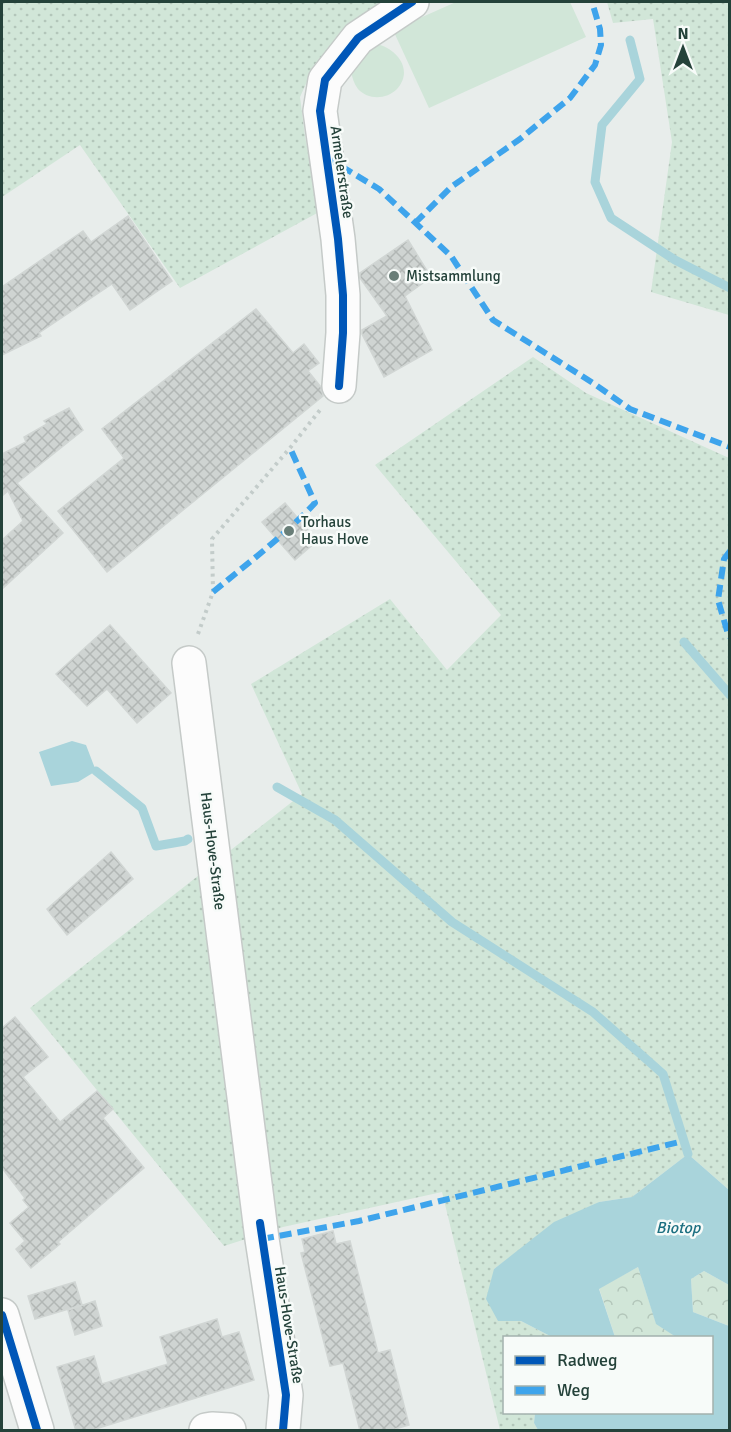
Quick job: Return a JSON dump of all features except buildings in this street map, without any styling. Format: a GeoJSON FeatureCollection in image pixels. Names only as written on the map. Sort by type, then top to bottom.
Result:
{"type":"FeatureCollection","features":[{"type":"Feature","properties":{"kind":"street","name":"Armelerstraße"},"geometry":{"type":"LineString","coordinates":[[339,386],[344,333],[344,295],[320,111],[325,80],[358,38],[412,2]]}},
{"type":"Feature","properties":{"kind":"street","name":"Haus-Hove-Straße"},"geometry":{"type":"LineString","coordinates":[[189,663],[260,1223],[286,1395],[283,1431]]}},
{"type":"Feature","properties":{"kind":"street"},"geometry":{"type":"LineString","coordinates":[[2,1315],[37,1431]]}},
{"type":"Feature","properties":{"kind":"street"},"geometry":{"type":"LineString","coordinates":[[206,1431],[212,1429],[229,1431]]}},
{"type":"Feature","properties":{"kind":"path"},"geometry":{"type":"LineString","coordinates":[[189,663],[213,592],[212,539],[290,448],[339,386]]}},
{"type":"Feature","properties":{"kind":"green space"},"geometry":{"type":"Polygon","coordinates":[[[2,2],[381,2],[382,5],[315,64],[300,97],[319,212],[180,288],[80,145],[2,197],[2,2]]]}},
{"type":"Feature","properties":{"kind":"green space"},"geometry":{"type":"Polygon","coordinates":[[[456,2],[570,2],[586,37],[429,108],[393,30],[456,2]]]}},
{"type":"Feature","properties":{"kind":"green space"},"geometry":{"type":"Polygon","coordinates":[[[607,2],[729,2],[729,315],[651,292],[672,142],[653,19],[613,23],[607,2]]]}},
{"type":"Feature","properties":{"kind":"green space"},"geometry":{"type":"Polygon","coordinates":[[[380,45],[393,52],[402,62],[404,75],[402,82],[393,93],[382,97],[372,97],[358,89],[351,71],[372,46],[380,45]]]}},
{"type":"Feature","properties":{"kind":"green space"},"geometry":{"type":"Polygon","coordinates":[[[533,357],[586,393],[729,458],[729,1190],[688,1154],[632,1197],[599,1202],[521,1249],[494,1269],[521,1321],[550,1336],[503,1336],[503,1414],[535,1414],[534,1423],[538,1430],[500,1430],[442,1192],[283,1227],[224,1246],[30,1008],[302,794],[251,684],[390,599],[447,670],[501,615],[375,465],[533,357]]]}},
{"type":"Feature","properties":{"kind":"green space"},"geometry":{"type":"Polygon","coordinates":[[[638,1267],[656,1323],[675,1336],[615,1336],[599,1288],[638,1267]]]}},
{"type":"Feature","properties":{"kind":"green space"},"geometry":{"type":"Polygon","coordinates":[[[704,1271],[729,1285],[729,1326],[693,1312],[691,1279],[704,1271]]]}},
{"type":"Feature","properties":{"kind":"water"},"geometry":{"type":"Polygon","coordinates":[[[72,741],[86,745],[96,771],[78,782],[51,786],[39,752],[72,741]]]}},
{"type":"Feature","properties":{"kind":"water","name":"Biotop"},"geometry":{"type":"Polygon","coordinates":[[[688,1154],[729,1190],[729,1285],[704,1271],[691,1279],[693,1312],[729,1326],[729,1430],[538,1430],[534,1423],[535,1414],[713,1414],[713,1336],[674,1336],[656,1324],[638,1267],[599,1289],[615,1336],[550,1336],[521,1321],[498,1321],[486,1299],[494,1269],[554,1222],[599,1202],[632,1197],[688,1154]]]}},
{"type":"Feature","properties":{"kind":"waterway"},"geometry":{"type":"LineString","coordinates":[[630,40],[640,79],[602,125],[595,182],[611,218],[675,260],[730,288]]}},
{"type":"Feature","properties":{"kind":"waterway"},"geometry":{"type":"LineString","coordinates":[[684,642],[730,695]]}},
{"type":"Feature","properties":{"kind":"waterway"},"geometry":{"type":"LineString","coordinates":[[96,771],[142,808],[156,846],[188,839]]}},
{"type":"Feature","properties":{"kind":"waterway"},"geometry":{"type":"LineString","coordinates":[[277,787],[335,820],[452,922],[593,1012],[663,1074],[688,1154]]}},
{"type":"Feature","properties":{"kind":"marked path"},"geometry":{"type":"LineString","coordinates":[[415,223],[451,187],[520,139],[570,98],[595,65],[601,45],[600,29],[592,2]]}},
{"type":"Feature","properties":{"kind":"marked path"},"geometry":{"type":"LineString","coordinates":[[326,157],[379,189],[451,256],[493,320],[630,409],[730,447]]}},
{"type":"Feature","properties":{"kind":"marked path"},"geometry":{"type":"LineString","coordinates":[[213,592],[278,538],[315,503],[290,448]]}},
{"type":"Feature","properties":{"kind":"marked path"},"geometry":{"type":"LineString","coordinates":[[730,551],[724,559],[718,600],[730,637]]}},
{"type":"Feature","properties":{"kind":"marked path"},"geometry":{"type":"LineString","coordinates":[[262,1239],[359,1221],[679,1142]]}},
{"type":"Feature","properties":{"kind":"cycle path"},"geometry":{"type":"LineString","coordinates":[[339,386],[343,295],[338,239],[320,111],[325,80],[358,38],[412,2]]}},
{"type":"Feature","properties":{"kind":"cycle path"},"geometry":{"type":"LineString","coordinates":[[260,1223],[286,1395],[283,1430]]}},
{"type":"Feature","properties":{"kind":"cycle path"},"geometry":{"type":"LineString","coordinates":[[2,1315],[37,1430]]}},
{"type":"Feature","properties":{"kind":"place","name":"Mistsammlung"},"geometry":{"type":"Point","coordinates":[394,276]}},
{"type":"Feature","properties":{"kind":"place","name":"Torhaus Haus Hove"},"geometry":{"type":"Point","coordinates":[289,531]}}]}
